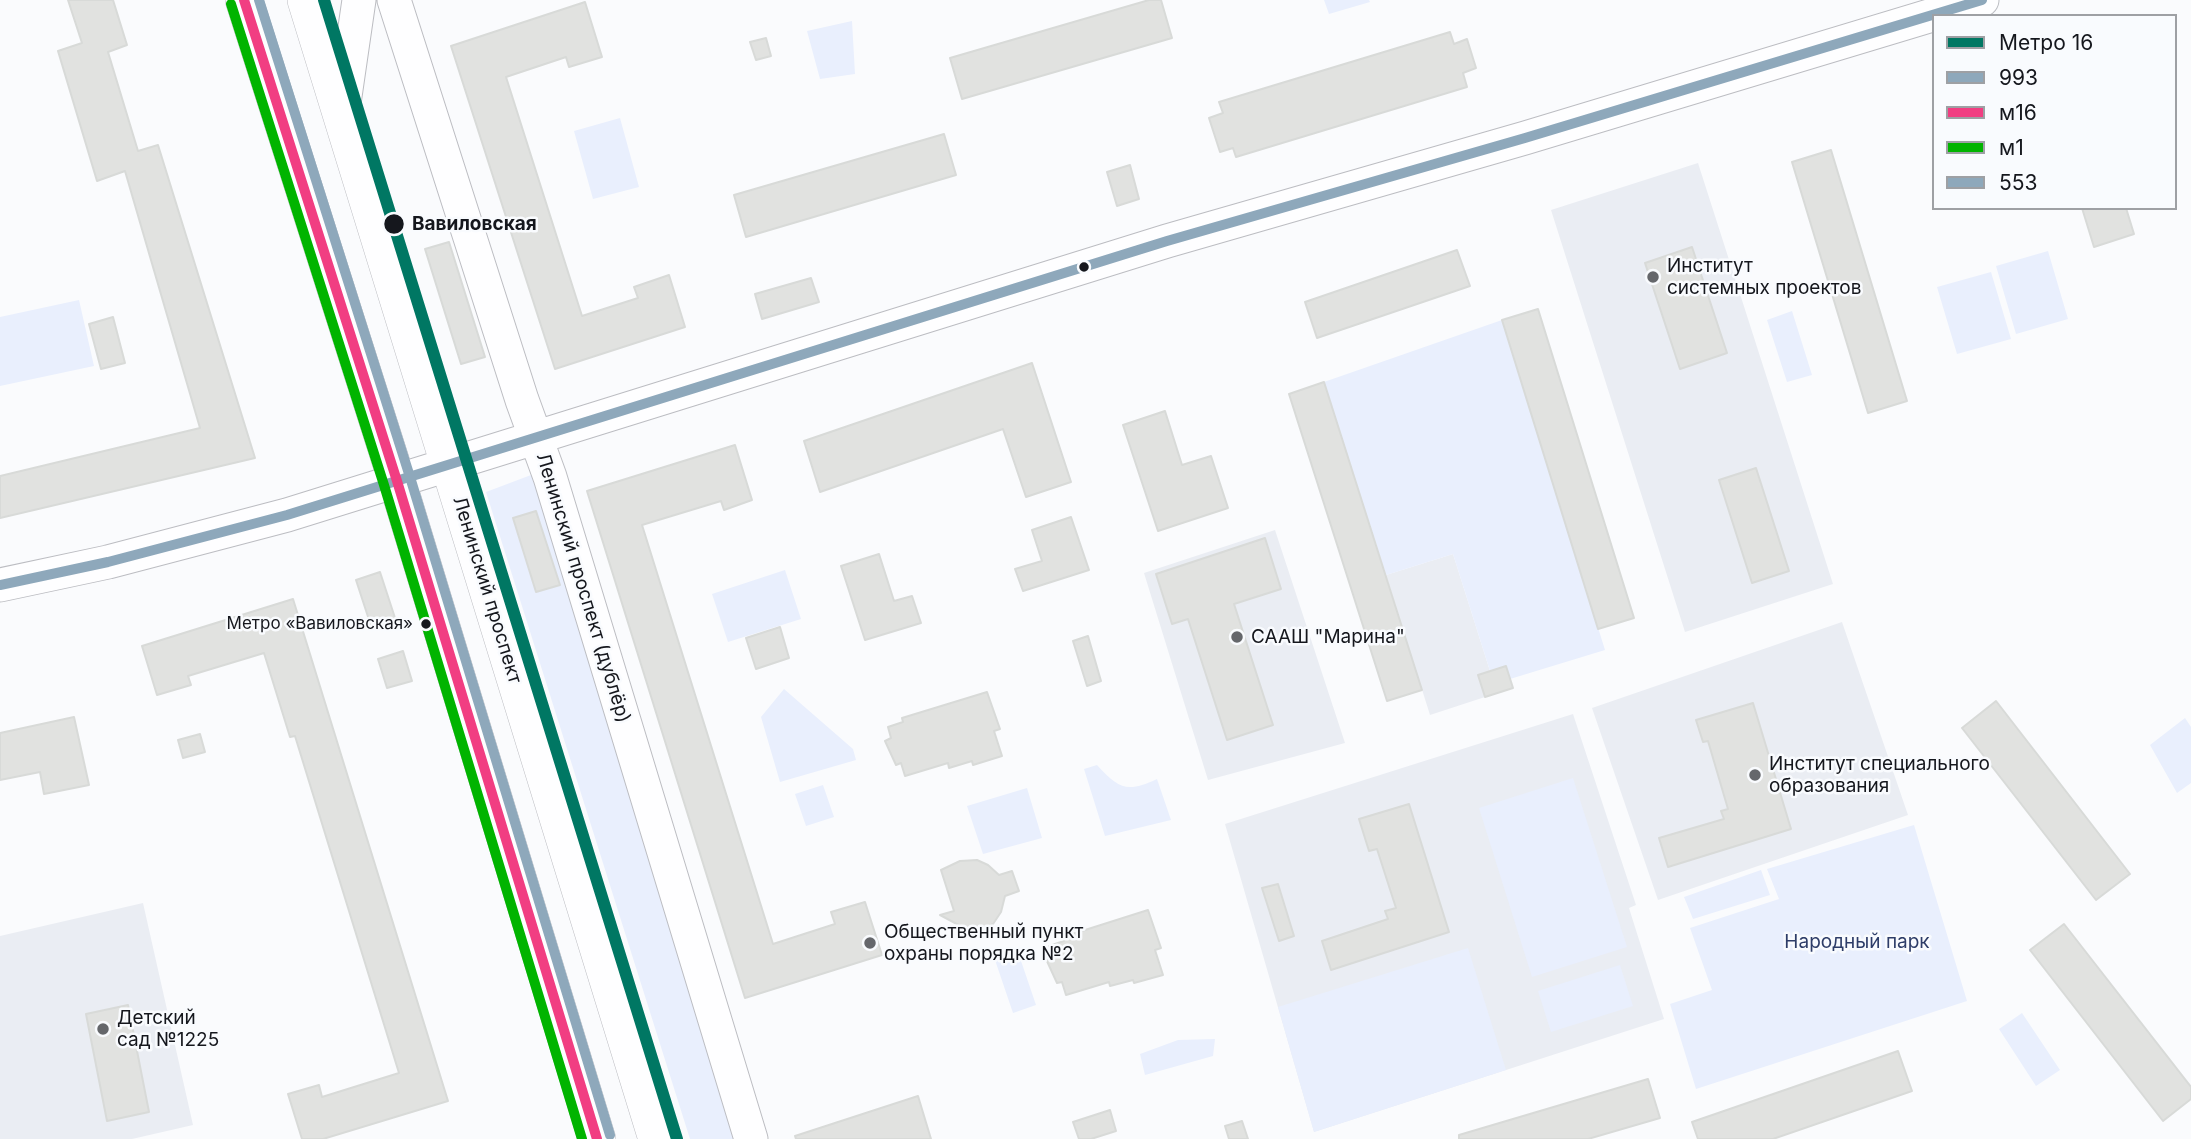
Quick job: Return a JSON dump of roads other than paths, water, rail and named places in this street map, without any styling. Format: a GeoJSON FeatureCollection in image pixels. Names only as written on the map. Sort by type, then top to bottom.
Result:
{"type":"FeatureCollection","features":[{"type":"Feature","properties":{"kind":"main road"},"geometry":{"type":"LineString","coordinates":[[244,0],[397,481],[597,1139]]}},
{"type":"Feature","properties":{"kind":"main road","name":"Ленинский проспект"},"geometry":{"type":"LineString","coordinates":[[306,0],[657,1139]]}},
{"type":"Feature","properties":{"kind":"street"},"geometry":{"type":"LineString","coordinates":[[342,117],[359,0]]}},
{"type":"Feature","properties":{"kind":"street","name":"Ленинский проспект (дублёр)"},"geometry":{"type":"LineString","coordinates":[[394,0],[522,400],[537,438],[751,1139]]}},
{"type":"Feature","properties":{"kind":"street"},"geometry":{"type":"LineString","coordinates":[[1936,14],[1982,0]]}},
{"type":"Feature","properties":{"kind":"street"},"geometry":{"type":"LineString","coordinates":[[0,585],[122,559],[287,514],[1167,241],[1525,138],[1932,15]]}},
{"type":"Feature","properties":{"kind":"metro line","name":"16"},"geometry":{"type":"LineString","coordinates":[[324,0],[677,1139]]}},
{"type":"Feature","properties":{"kind":"place","name":"Вавиловская"},"geometry":{"type":"Point","coordinates":[394,224]}},
{"type":"Feature","properties":{"kind":"place","name":"Институт системных проектов"},"geometry":{"type":"Point","coordinates":[1653,277]}},
{"type":"Feature","properties":{"kind":"place","name":"Метро «Вавиловская»"},"geometry":{"type":"Point","coordinates":[426,624]}},
{"type":"Feature","properties":{"kind":"place","name":"СААШ \"Марина\""},"geometry":{"type":"Point","coordinates":[1237,637]}},
{"type":"Feature","properties":{"kind":"place","name":"Институт специального образования"},"geometry":{"type":"Point","coordinates":[1755,775]}},
{"type":"Feature","properties":{"kind":"place","name":"Общественный пункт охраны порядка №2"},"geometry":{"type":"Point","coordinates":[870,943]}},
{"type":"Feature","properties":{"kind":"place","name":"Детский сад №1225"},"geometry":{"type":"Point","coordinates":[103,1029]}},
{"type":"Feature","properties":{"kind":"park label","name":"Народный парк"},"geometry":{"type":"Point","coordinates":[1857,942]}}]}
